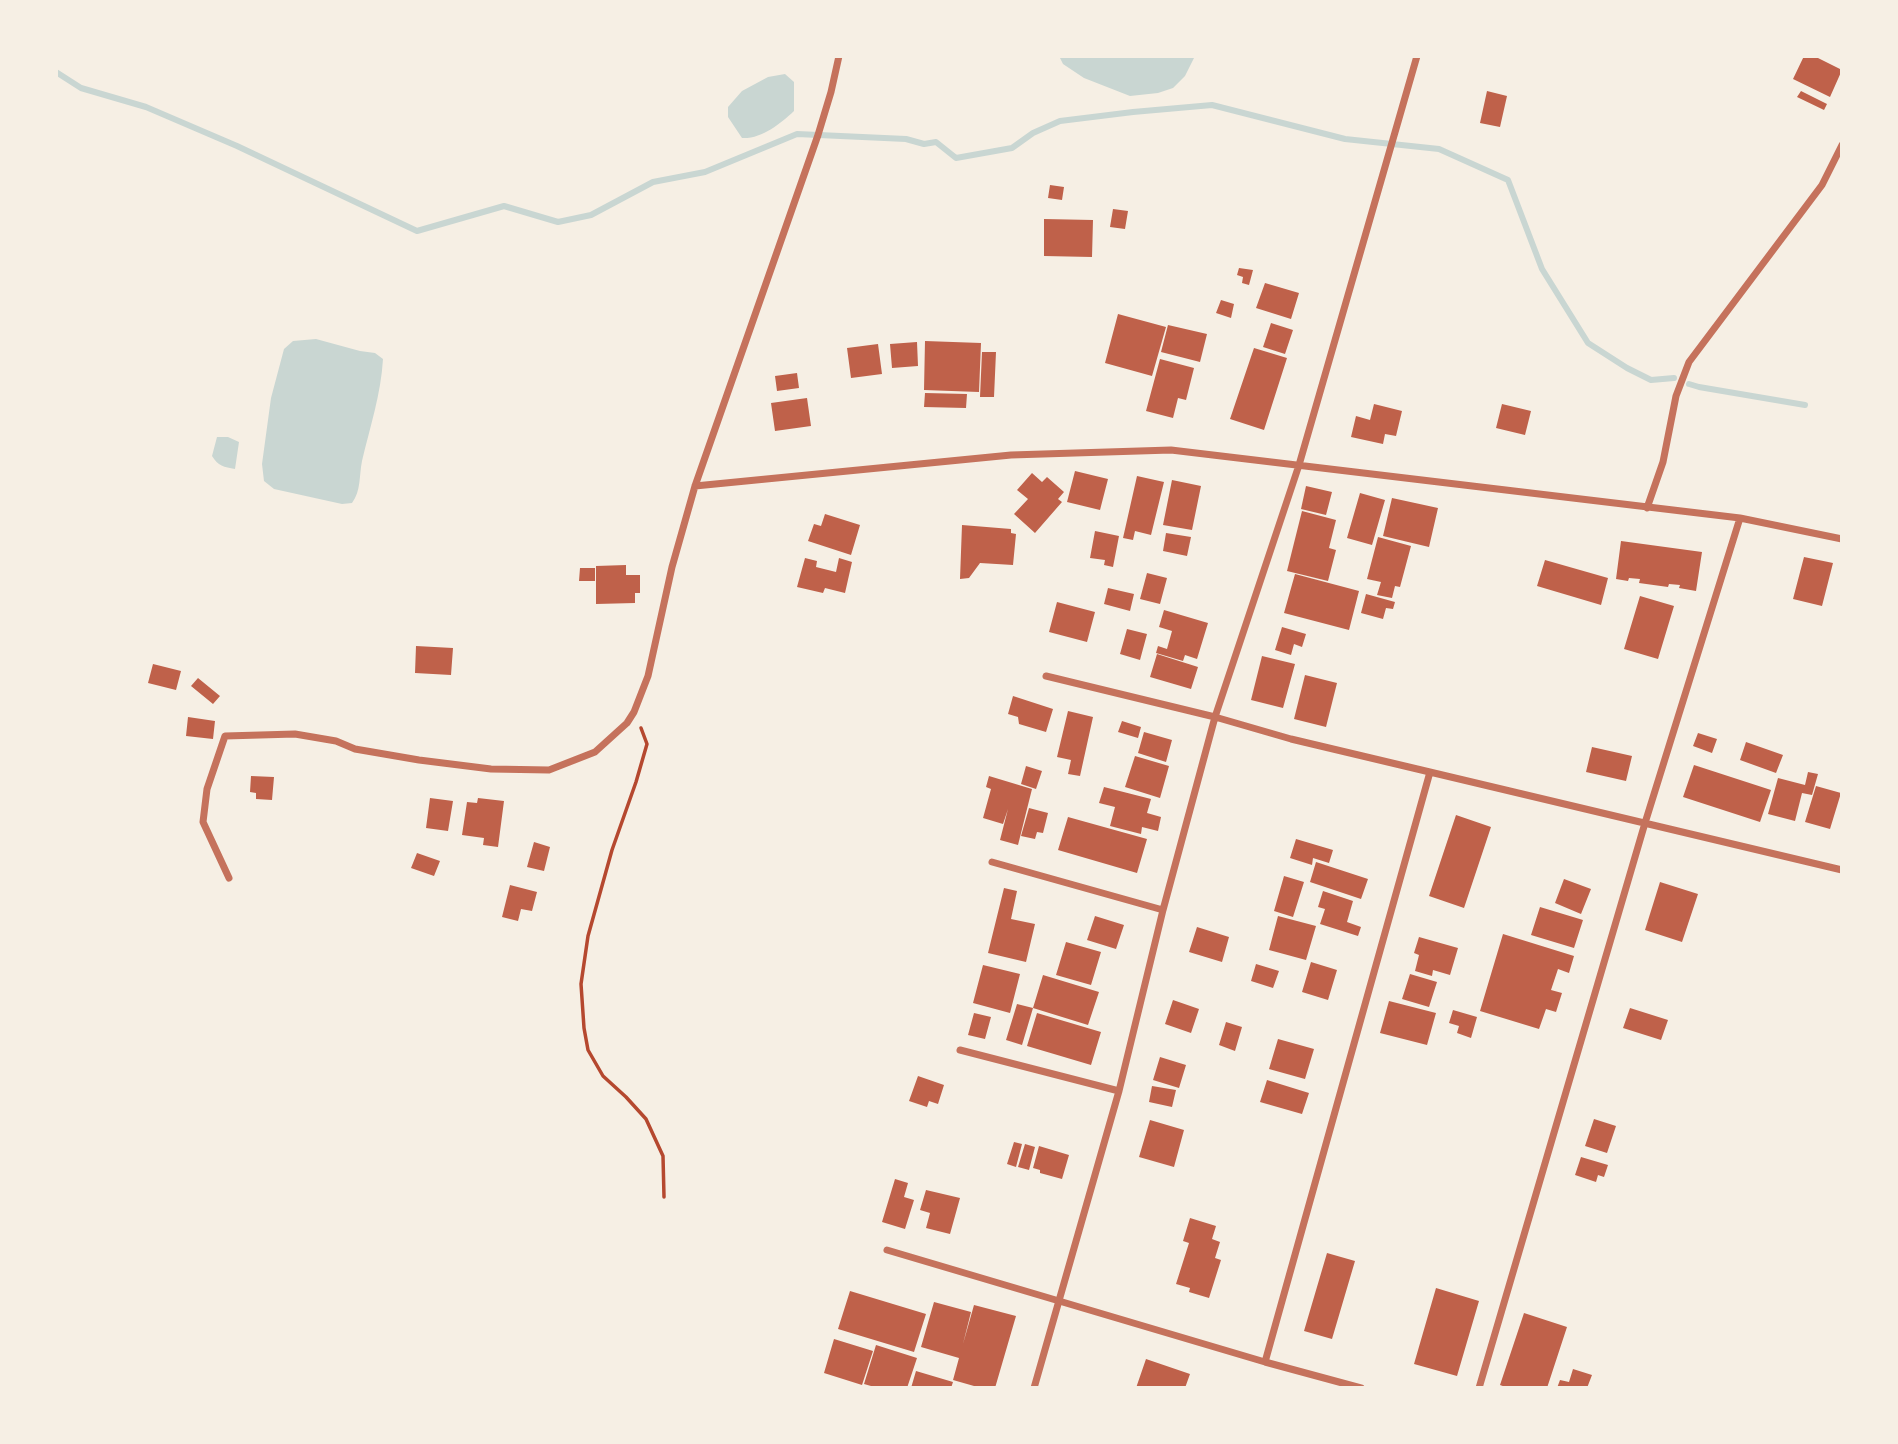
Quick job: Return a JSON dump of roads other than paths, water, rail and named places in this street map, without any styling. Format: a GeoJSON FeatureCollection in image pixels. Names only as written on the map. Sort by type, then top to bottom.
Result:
{"type":"FeatureCollection","features":[{"type":"Feature","properties":{"kind":"street"},"geometry":{"type":"LineString","coordinates":[[229,878],[203,822],[207,789],[225,736],[295,734],[336,741],[355,749],[419,760],[491,769],[548,770],[595,752],[627,723],[648,676],[672,568],[695,486],[818,135],[839,56]]}},
{"type":"Feature","properties":{"kind":"street"},"geometry":{"type":"LineString","coordinates":[[1034,1388],[1119,1091],[1163,909],[1215,717],[1299,465],[1417,56]]}},
{"type":"Feature","properties":{"kind":"street"},"geometry":{"type":"LineString","coordinates":[[1647,508],[1663,462],[1676,396],[1689,362],[1822,185],[1842,145]]}},
{"type":"Feature","properties":{"kind":"street"},"geometry":{"type":"LineString","coordinates":[[695,486],[1011,455],[1171,450],[1740,518],[1842,539]]}},
{"type":"Feature","properties":{"kind":"street"},"geometry":{"type":"LineString","coordinates":[[1479,1388],[1645,823],[1740,518]]}},
{"type":"Feature","properties":{"kind":"street"},"geometry":{"type":"LineString","coordinates":[[1046,676],[1215,717],[1291,739],[1842,870]]}},
{"type":"Feature","properties":{"kind":"street"},"geometry":{"type":"LineString","coordinates":[[1265,1362],[1430,772]]}},
{"type":"Feature","properties":{"kind":"street"},"geometry":{"type":"LineString","coordinates":[[992,862],[1163,909]]}},
{"type":"Feature","properties":{"kind":"street"},"geometry":{"type":"LineString","coordinates":[[960,1050],[1119,1091]]}},
{"type":"Feature","properties":{"kind":"street"},"geometry":{"type":"LineString","coordinates":[[887,1250],[1362,1388]]}},
{"type":"Feature","properties":{"kind":"waterway"},"geometry":{"type":"LineString","coordinates":[[56,72],[81,88],[146,107],[237,146],[417,231],[504,206],[558,222],[591,215],[653,182],[705,172],[797,134],[906,139],[924,144],[936,142],[956,158],[1012,148],[1033,133],[1060,121],[1212,105],[1345,139],[1439,149],[1508,180],[1542,269],[1588,343],[1651,380],[1674,378]]}},
{"type":"Feature","properties":{"kind":"waterway"},"geometry":{"type":"LineString","coordinates":[[1689,384],[1805,405]]}}]}
